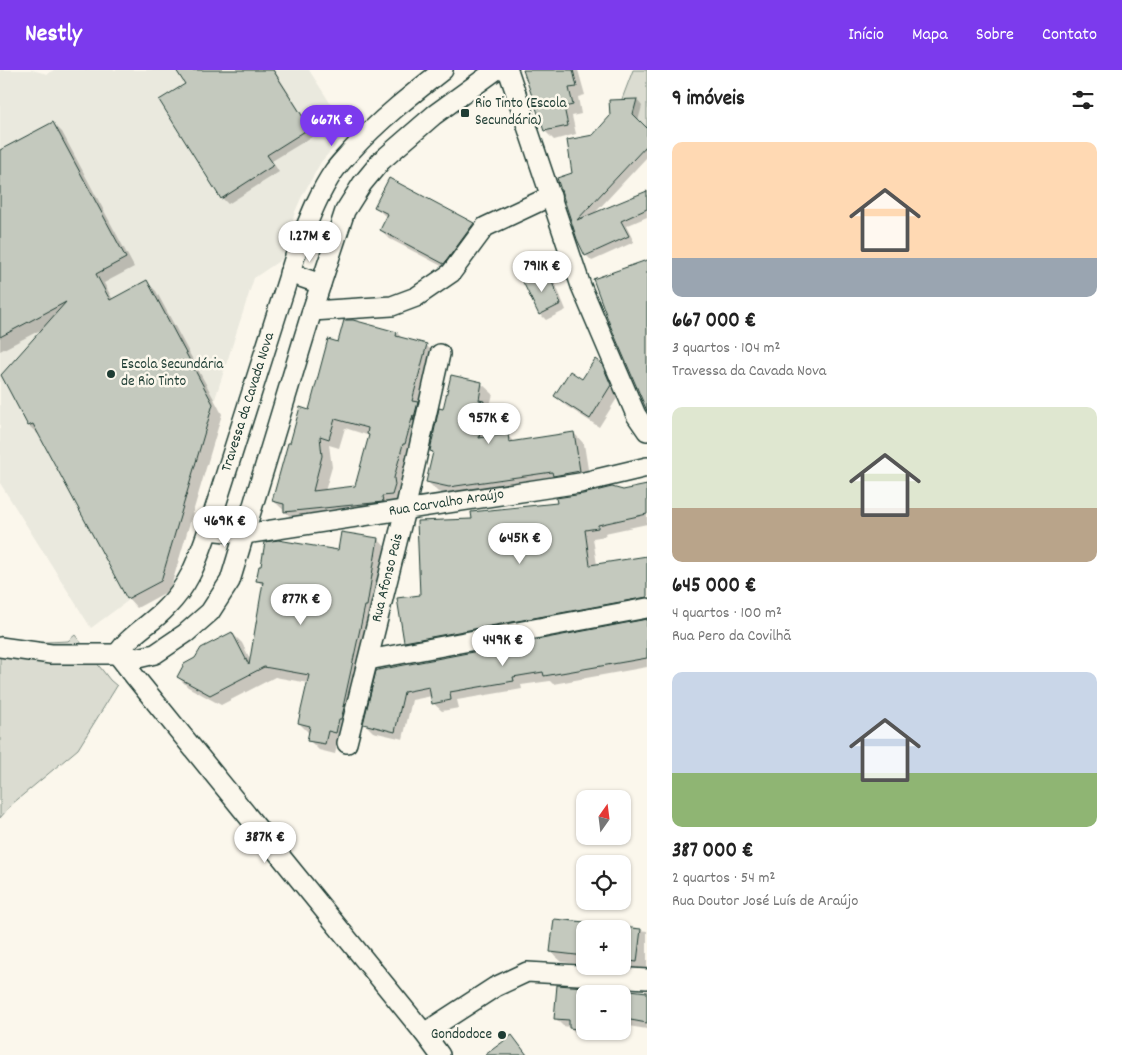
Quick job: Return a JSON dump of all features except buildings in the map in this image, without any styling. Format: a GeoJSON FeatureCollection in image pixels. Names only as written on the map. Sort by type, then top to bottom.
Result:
{"type":"FeatureCollection","features":[{"type":"Feature","properties":{"kind":"street","name":"Travessa da Cavada Nova"},"geometry":{"type":"LineString","coordinates":[[117,654],[128,640],[166,608],[183,588],[196,565],[298,247],[317,202],[334,170],[378,124],[443,70]]}},
{"type":"Feature","properties":{"kind":"street"},"geometry":{"type":"LineString","coordinates":[[0,647],[51,654],[117,654],[138,658],[155,654],[186,634],[210,612],[230,581],[344,211],[362,184],[381,161],[434,114],[496,70]]}},
{"type":"Feature","properties":{"kind":"street"},"geometry":{"type":"LineString","coordinates":[[508,70],[581,286],[636,415],[647,431]]}},
{"type":"Feature","properties":{"kind":"street"},"geometry":{"type":"LineString","coordinates":[[312,311],[392,306],[416,297],[451,273],[485,227],[551,196]]}},
{"type":"Feature","properties":{"kind":"street"},"geometry":{"type":"LineString","coordinates":[[289,273],[321,284]]}},
{"type":"Feature","properties":{"kind":"street","name":"Rua Afonso Pais"},"geometry":{"type":"LineString","coordinates":[[347,743],[405,510],[440,354]]}},
{"type":"Feature","properties":{"kind":"street","name":"Rua Carvalho Araújo"},"geometry":{"type":"LineString","coordinates":[[245,534],[580,483],[647,467]]}},
{"type":"Feature","properties":{"kind":"street"},"geometry":{"type":"LineString","coordinates":[[208,530],[245,534]]}},
{"type":"Feature","properties":{"kind":"street"},"geometry":{"type":"LineString","coordinates":[[368,660],[647,608]]}},
{"type":"Feature","properties":{"kind":"street"},"geometry":{"type":"LineString","coordinates":[[117,654],[440,1055]]}},
{"type":"Feature","properties":{"kind":"street"},"geometry":{"type":"LineString","coordinates":[[424,1033],[495,987],[527,972],[647,979]]}},
{"type":"Feature","properties":{"kind":"shaded area","name":"Escola Secundária de Rio Tinto"},"geometry":{"type":"Polygon","coordinates":[[[0,70],[32,70],[47,74],[54,70],[309,70],[348,131],[321,162],[301,198],[295,212],[282,259],[254,278],[192,470],[152,583],[91,628],[0,483],[0,70]]]}},
{"type":"Feature","properties":{"kind":"shaded area"},"geometry":{"type":"Polygon","coordinates":[[[633,70],[647,70],[647,150],[619,125],[632,112],[622,99],[633,70]]]}},
{"type":"Feature","properties":{"kind":"shaded area"},"geometry":{"type":"Polygon","coordinates":[[[75,635],[110,680],[117,686],[78,749],[12,804],[0,818],[0,636],[27,643],[68,641],[75,635]]]}},
{"type":"Feature","properties":{"kind":"place","name":"Rio Tinto (Escola Secundária)"},"geometry":{"type":"Point","coordinates":[465,113]}},
{"type":"Feature","properties":{"kind":"place","name":"Escola Secundária de Rio Tinto"},"geometry":{"type":"Point","coordinates":[111,374]}},
{"type":"Feature","properties":{"kind":"place","name":"Gondodoce"},"geometry":{"type":"Point","coordinates":[502,1035]}}]}
